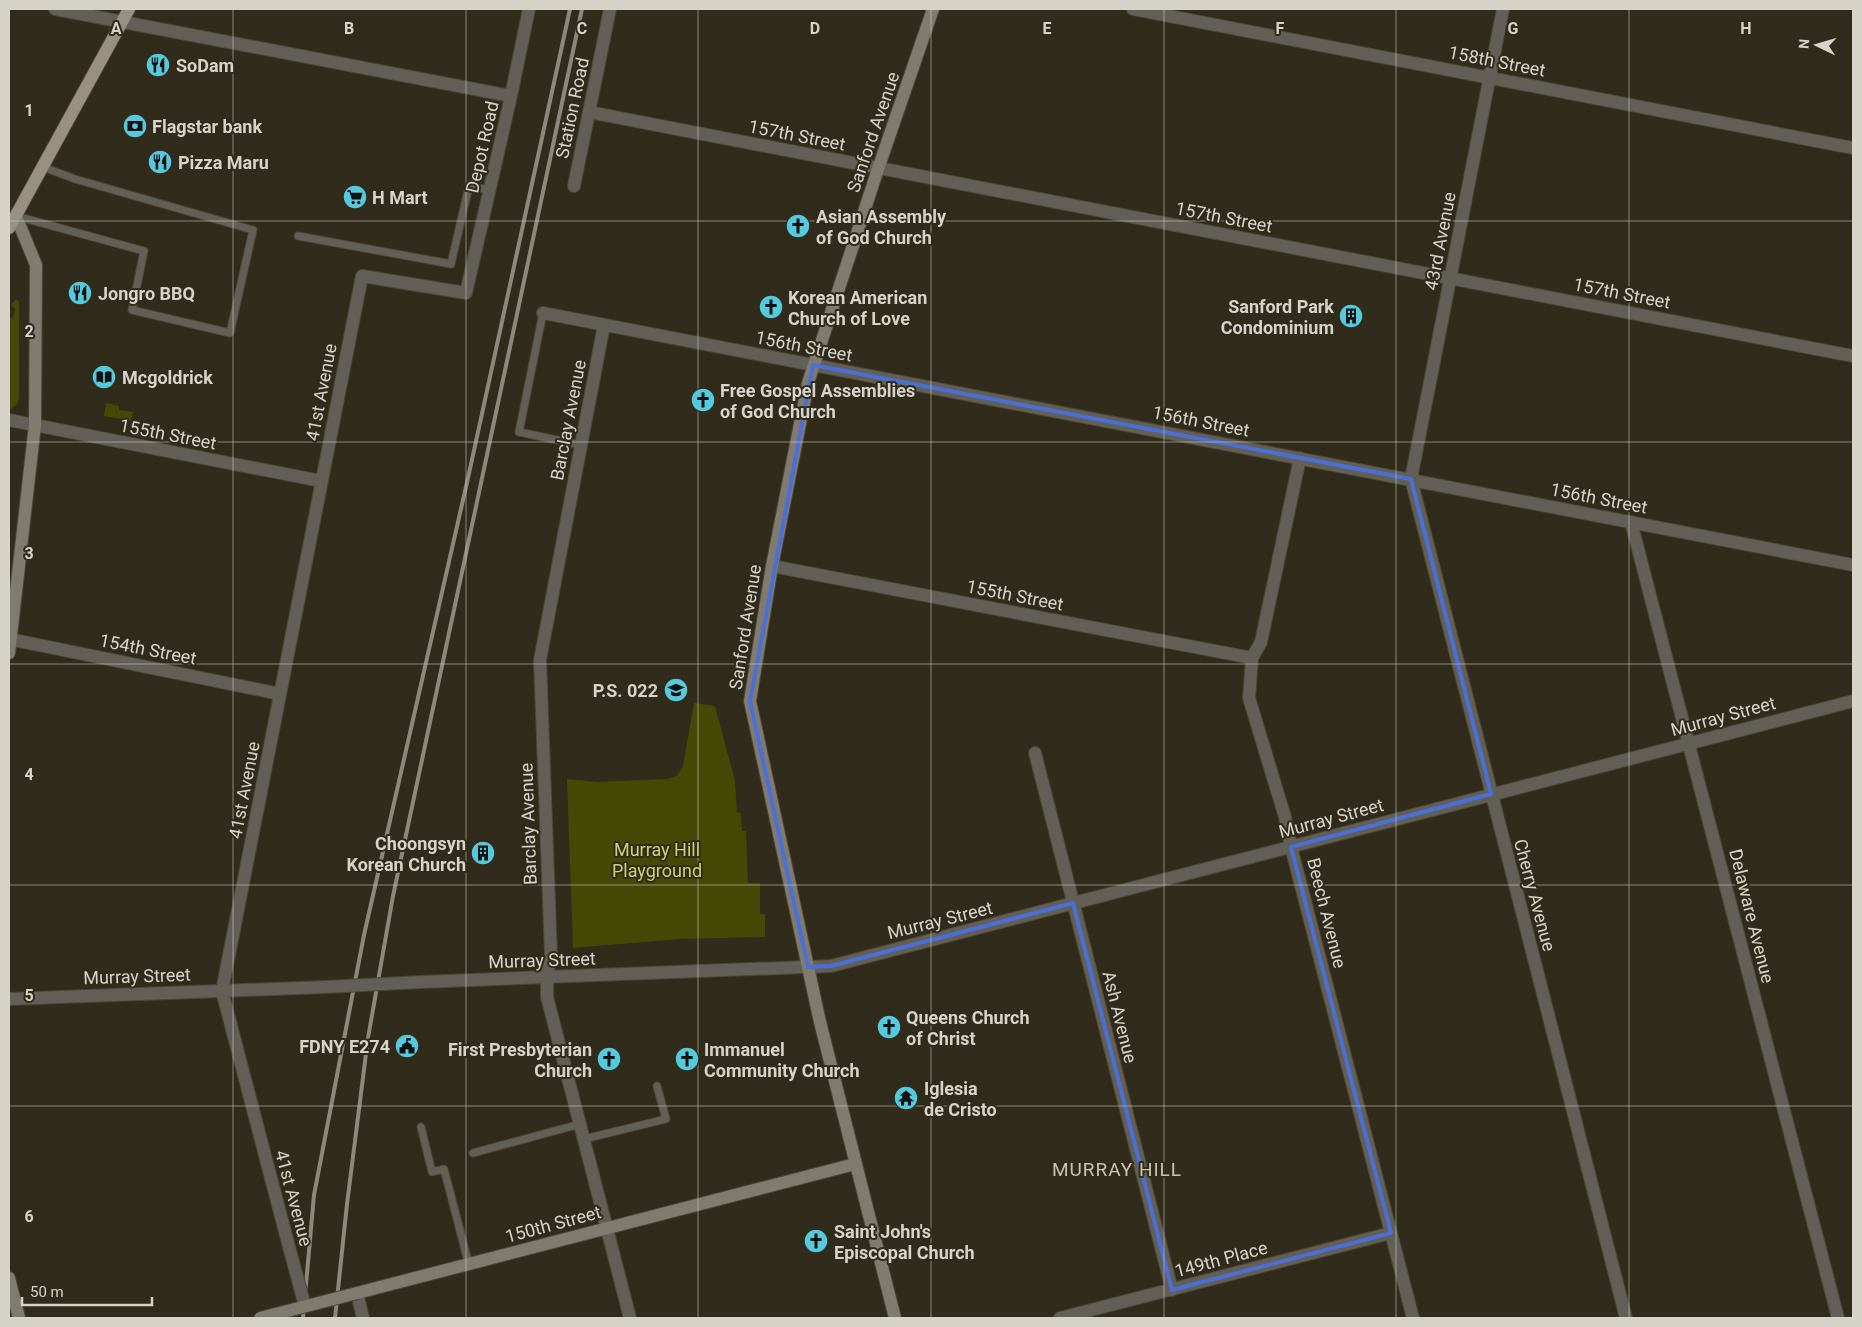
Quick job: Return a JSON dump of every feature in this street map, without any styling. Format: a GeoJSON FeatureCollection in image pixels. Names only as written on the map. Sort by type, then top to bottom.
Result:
{"type":"FeatureCollection","features":[{"type":"Feature","properties":{"kind":"main road"},"geometry":{"type":"LineString","coordinates":[[9,228],[12,215],[43,167],[129,9]]}},
{"type":"Feature","properties":{"kind":"street"},"geometry":{"type":"LineString","coordinates":[[55,9],[511,96]]}},
{"type":"Feature","properties":{"kind":"street","name":"Depot Road"},"geometry":{"type":"LineString","coordinates":[[362,276],[466,293],[529,9]]}},
{"type":"Feature","properties":{"kind":"street","name":"Station Road"},"geometry":{"type":"LineString","coordinates":[[574,186],[610,9]]}},
{"type":"Feature","properties":{"kind":"street","name":"Sanford Avenue"},"geometry":{"type":"LineString","coordinates":[[895,1318],[855,1164],[808,967],[750,701],[772,566],[808,383],[933,9]]}},
{"type":"Feature","properties":{"kind":"street","name":"158th Street"},"geometry":{"type":"LineString","coordinates":[[1133,9],[1853,148]]}},
{"type":"Feature","properties":{"kind":"street","name":"43rd Avenue"},"geometry":{"type":"LineString","coordinates":[[1411,479],[1503,9]]}},
{"type":"Feature","properties":{"kind":"street","name":"157th Street"},"geometry":{"type":"LineString","coordinates":[[588,112],[1853,356]]}},
{"type":"Feature","properties":{"kind":"street"},"geometry":{"type":"LineString","coordinates":[[9,653],[35,426],[36,264],[12,215]]}},
{"type":"Feature","properties":{"kind":"street","name":"41st Avenue"},"geometry":{"type":"LineString","coordinates":[[305,1306],[222,990],[362,276]]}},
{"type":"Feature","properties":{"kind":"street","name":"156th Street"},"geometry":{"type":"LineString","coordinates":[[543,313],[1853,565]]}},
{"type":"Feature","properties":{"kind":"street","name":"Barclay Avenue"},"geometry":{"type":"LineString","coordinates":[[604,324],[540,660],[551,956],[547,976],[547,998],[630,1318]]}},
{"type":"Feature","properties":{"kind":"street","name":"155th Street"},"geometry":{"type":"LineString","coordinates":[[9,420],[321,481]]}},
{"type":"Feature","properties":{"kind":"street","name":"Beech Avenue"},"geometry":{"type":"LineString","coordinates":[[1300,458],[1261,642],[1252,658],[1249,698],[1285,817],[1291,847],[1413,1318]]}},
{"type":"Feature","properties":{"kind":"street","name":"Cherry Avenue"},"geometry":{"type":"LineString","coordinates":[[1411,479],[1626,1318]]}},
{"type":"Feature","properties":{"kind":"street","name":"Delaware Avenue"},"geometry":{"type":"LineString","coordinates":[[1632,522],[1838,1318]]}},
{"type":"Feature","properties":{"kind":"street","name":"155th Street"},"geometry":{"type":"LineString","coordinates":[[772,566],[1252,658]]}},
{"type":"Feature","properties":{"kind":"street","name":"154th Street"},"geometry":{"type":"LineString","coordinates":[[10,639],[280,694]]}},
{"type":"Feature","properties":{"kind":"street","name":"Murray Street"},"geometry":{"type":"LineString","coordinates":[[9,999],[831,966],[1853,700]]}},
{"type":"Feature","properties":{"kind":"street","name":"Ash Avenue"},"geometry":{"type":"LineString","coordinates":[[1035,753],[1172,1290]]}},
{"type":"Feature","properties":{"kind":"street","name":"150th Street"},"geometry":{"type":"LineString","coordinates":[[260,1318],[855,1164]]}},
{"type":"Feature","properties":{"kind":"street","name":"149th Place"},"geometry":{"type":"LineString","coordinates":[[1060,1318],[1391,1233]]}},
{"type":"Feature","properties":{"kind":"street"},"geometry":{"type":"LineString","coordinates":[[9,1278],[19,1318]]}},
{"type":"Feature","properties":{"kind":"street"},"geometry":{"type":"LineString","coordinates":[[357,1293],[363,1318]]}},
{"type":"Feature","properties":{"kind":"lane"},"geometry":{"type":"LineString","coordinates":[[12,215],[144,251],[132,310],[230,333],[253,230],[75,179],[43,167]]}},
{"type":"Feature","properties":{"kind":"lane"},"geometry":{"type":"LineString","coordinates":[[298,236],[451,264],[469,186],[490,190]]}},
{"type":"Feature","properties":{"kind":"lane"},"geometry":{"type":"LineString","coordinates":[[543,313],[519,432],[581,445]]}},
{"type":"Feature","properties":{"kind":"lane"},"geometry":{"type":"LineString","coordinates":[[584,1139],[666,1119],[657,1086]]}},
{"type":"Feature","properties":{"kind":"lane"},"geometry":{"type":"LineString","coordinates":[[473,1153],[580,1124]]}},
{"type":"Feature","properties":{"kind":"lane"},"geometry":{"type":"LineString","coordinates":[[421,1127],[432,1172],[444,1169],[469,1265]]}},
{"type":"Feature","properties":{"kind":"highlighted area"},"geometry":{"type":"Polygon","coordinates":[[[813,365],[1411,479],[1491,794],[1291,847],[1391,1233],[1172,1290],[1073,903],[831,966],[808,967],[750,701],[813,365]]]}},
{"type":"Feature","properties":{"kind":"green space"},"geometry":{"type":"Polygon","coordinates":[[[16,299],[19,302],[19,398],[17,404],[10,410],[9,319],[13,317],[15,309],[11,305],[16,299]]]}},
{"type":"Feature","properties":{"kind":"green space"},"geometry":{"type":"Polygon","coordinates":[[[106,403],[119,406],[119,410],[133,412],[131,421],[104,416],[106,403]]]}},
{"type":"Feature","properties":{"kind":"green space","name":"Murray Hill Playground"},"geometry":{"type":"Polygon","coordinates":[[[694,703],[715,706],[735,781],[737,812],[741,813],[742,831],[746,831],[748,883],[760,883],[760,914],[765,914],[765,937],[680,939],[573,948],[567,779],[598,782],[667,779],[677,776],[683,766],[694,703]]]}},
{"type":"Feature","properties":{"kind":"railway"},"geometry":{"type":"LineString","coordinates":[[303,1318],[314,1195],[364,935],[468,478],[570,9]]}},
{"type":"Feature","properties":{"kind":"railway"},"geometry":{"type":"LineString","coordinates":[[335,1318],[368,1038],[393,896],[582,9]]}},
{"type":"Feature","properties":{"kind":"place","name":"SoDam"},"geometry":{"type":"Point","coordinates":[158,65]}},
{"type":"Feature","properties":{"kind":"place","name":"Flagstar bank"},"geometry":{"type":"Point","coordinates":[135,126]}},
{"type":"Feature","properties":{"kind":"place","name":"Pizza Maru"},"geometry":{"type":"Point","coordinates":[160,162]}},
{"type":"Feature","properties":{"kind":"place","name":"H Mart"},"geometry":{"type":"Point","coordinates":[355,197]}},
{"type":"Feature","properties":{"kind":"place","name":"Asian Assembly of God Church"},"geometry":{"type":"Point","coordinates":[798,226]}},
{"type":"Feature","properties":{"kind":"place","name":"Jongro BBQ"},"geometry":{"type":"Point","coordinates":[80,293]}},
{"type":"Feature","properties":{"kind":"place","name":"Korean American Church of Love"},"geometry":{"type":"Point","coordinates":[771,307]}},
{"type":"Feature","properties":{"kind":"place","name":"Sanford Park Condominium"},"geometry":{"type":"Point","coordinates":[1351,316]}},
{"type":"Feature","properties":{"kind":"place","name":"Mcgoldrick"},"geometry":{"type":"Point","coordinates":[104,377]}},
{"type":"Feature","properties":{"kind":"place","name":"Free Gospel Assemblies of God Church"},"geometry":{"type":"Point","coordinates":[703,400]}},
{"type":"Feature","properties":{"kind":"place","name":"P.S. 022"},"geometry":{"type":"Point","coordinates":[676,690]}},
{"type":"Feature","properties":{"kind":"place","name":"Choongsyn Korean Church"},"geometry":{"type":"Point","coordinates":[483,853]}},
{"type":"Feature","properties":{"kind":"place","name":"Queens Church of Christ"},"geometry":{"type":"Point","coordinates":[889,1027]}},
{"type":"Feature","properties":{"kind":"place","name":"FDNY E274"},"geometry":{"type":"Point","coordinates":[407,1046]}},
{"type":"Feature","properties":{"kind":"place","name":"First Presbyterian Church"},"geometry":{"type":"Point","coordinates":[609,1059]}},
{"type":"Feature","properties":{"kind":"place","name":"Immanuel Community Church"},"geometry":{"type":"Point","coordinates":[687,1059]}},
{"type":"Feature","properties":{"kind":"place","name":"Iglesia de Cristo"},"geometry":{"type":"Point","coordinates":[906,1098]}},
{"type":"Feature","properties":{"kind":"place","name":"Saint John's Episcopal Church"},"geometry":{"type":"Point","coordinates":[816,1241]}},
{"type":"Feature","properties":{"kind":"district","name":"MURRAY HILL"},"geometry":{"type":"Point","coordinates":[1117,1169]}}]}
